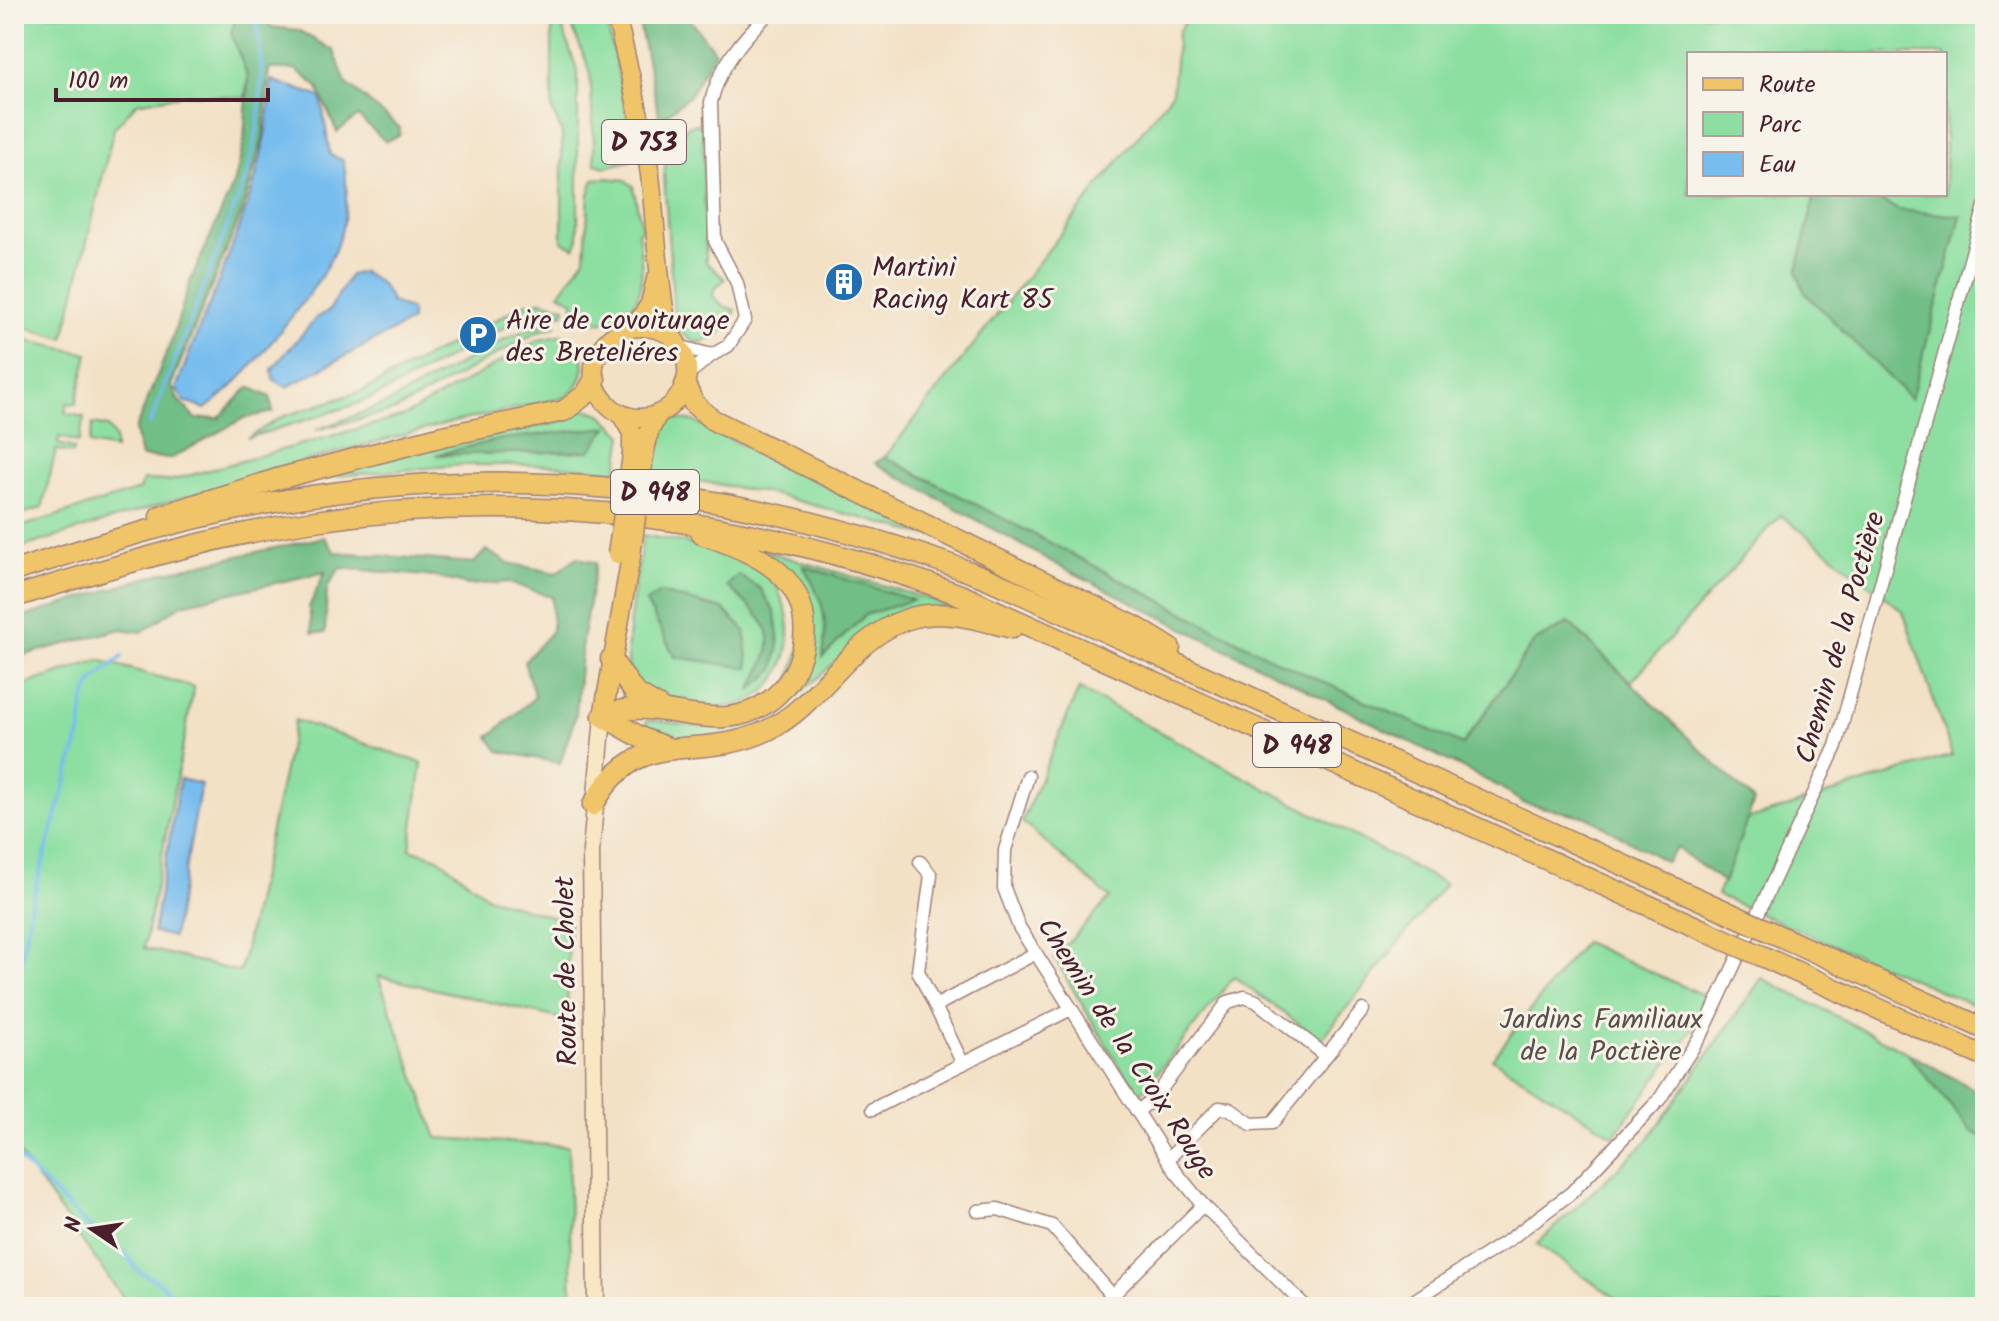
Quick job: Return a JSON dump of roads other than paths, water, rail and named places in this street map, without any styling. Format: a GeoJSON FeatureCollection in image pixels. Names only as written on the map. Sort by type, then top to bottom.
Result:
{"type":"FeatureCollection","features":[{"type":"Feature","properties":{"kind":"highway"},"geometry":{"type":"LineString","coordinates":[[23,568],[181,508],[277,479],[443,436],[564,411],[586,394],[595,379]]}},
{"type":"Feature","properties":{"kind":"highway"},"geometry":{"type":"LineString","coordinates":[[686,380],[694,404],[713,420],[1136,627],[1249,695]]}},
{"type":"Feature","properties":{"kind":"highway","name":"D 948"},"geometry":{"type":"LineString","coordinates":[[23,568],[223,512],[335,492],[497,482],[662,493],[768,510],[928,555],[1052,606],[1985,1029]]}},
{"type":"Feature","properties":{"kind":"highway","name":"D 948"},"geometry":{"type":"LineString","coordinates":[[14,597],[195,545],[360,515],[495,508],[654,517],[777,538],[856,559],[963,596],[1082,647],[1985,1057]]}},
{"type":"Feature","properties":{"kind":"highway"},"geometry":{"type":"LineString","coordinates":[[603,716],[632,709],[710,719],[730,718],[754,711],[774,697],[790,680],[801,658],[805,633],[803,607],[777,569],[743,548],[654,517]]}},
{"type":"Feature","properties":{"kind":"highway"},"geometry":{"type":"LineString","coordinates":[[593,805],[605,784],[628,761],[671,749],[720,746],[770,729],[794,713],[877,635],[903,621],[926,615],[975,618],[1082,647]]}},
{"type":"Feature","properties":{"kind":"highway"},"geometry":{"type":"LineString","coordinates":[[611,659],[635,693],[666,711]]}},
{"type":"Feature","properties":{"kind":"highway"},"geometry":{"type":"LineString","coordinates":[[603,716],[642,738],[671,749]]}},
{"type":"Feature","properties":{"kind":"main road","name":"D 753"},"geometry":{"type":"LineString","coordinates":[[616,14],[650,175],[657,273],[675,341]]}},
{"type":"Feature","properties":{"kind":"main road","name":"D 753"},"geometry":{"type":"LineString","coordinates":[[635,326],[650,304],[657,273]]}},
{"type":"Feature","properties":{"kind":"main road"},"geometry":{"type":"LineString","coordinates":[[635,326],[653,327],[675,341],[686,380],[674,403],[658,414],[640,418],[621,414],[600,395],[595,365],[604,343],[617,333],[635,326]]}},
{"type":"Feature","properties":{"kind":"main road","name":"Route de Cholet"},"geometry":{"type":"LineString","coordinates":[[621,414],[632,433],[638,456]]}},
{"type":"Feature","properties":{"kind":"main road","name":"Route de Cholet"},"geometry":{"type":"LineString","coordinates":[[596,1307],[593,805],[638,456],[658,414]]}},
{"type":"Feature","properties":{"kind":"street"},"geometry":{"type":"LineString","coordinates":[[686,380],[740,333],[745,306],[715,241],[711,102],[716,80],[726,63],[768,14]]}},
{"type":"Feature","properties":{"kind":"street","name":"Chemin de la Poctière"},"geometry":{"type":"LineString","coordinates":[[1404,1307],[1534,1223],[1609,1156],[1659,1100],[1710,1018],[1836,746],[1985,206]]}},
{"type":"Feature","properties":{"kind":"street"},"geometry":{"type":"LineString","coordinates":[[675,341],[712,355]]}},
{"type":"Feature","properties":{"kind":"street","name":"Chemin de la Croix Rouge"},"geometry":{"type":"LineString","coordinates":[[1028,776],[1005,850],[1004,888],[1019,927],[1168,1159],[1203,1205],[1306,1307]]}},
{"type":"Feature","properties":{"kind":"street"},"geometry":{"type":"LineString","coordinates":[[920,862],[931,875],[918,971],[963,1064]]}},
{"type":"Feature","properties":{"kind":"street"},"geometry":{"type":"LineString","coordinates":[[937,1005],[1036,953]]}},
{"type":"Feature","properties":{"kind":"street"},"geometry":{"type":"LineString","coordinates":[[1137,1112],[1155,1097],[1228,1002],[1245,997],[1256,1001],[1325,1055]]}},
{"type":"Feature","properties":{"kind":"street"},"geometry":{"type":"LineString","coordinates":[[873,1109],[1071,1009]]}},
{"type":"Feature","properties":{"kind":"street"},"geometry":{"type":"LineString","coordinates":[[1168,1159],[1219,1108],[1230,1109],[1251,1124],[1272,1123],[1363,1010]]}},
{"type":"Feature","properties":{"kind":"street"},"geometry":{"type":"LineString","coordinates":[[1101,1307],[1203,1205]]}},
{"type":"Feature","properties":{"kind":"street"},"geometry":{"type":"LineString","coordinates":[[978,1211],[998,1209],[1052,1226],[1112,1295]]}},
{"type":"Feature","properties":{"kind":"water"},"geometry":{"type":"Polygon","coordinates":[[[271,80],[321,97],[330,155],[343,160],[346,208],[342,230],[326,269],[300,306],[248,370],[205,409],[185,402],[176,389],[249,199],[268,121],[271,80]]]}},
{"type":"Feature","properties":{"kind":"water"},"geometry":{"type":"Polygon","coordinates":[[[361,272],[380,283],[391,302],[411,310],[411,321],[287,387],[273,379],[272,369],[317,317],[329,311],[350,275],[361,272]]]}},
{"type":"Feature","properties":{"kind":"water"},"geometry":{"type":"Polygon","coordinates":[[[180,779],[201,784],[173,937],[153,932],[180,779]]]}},
{"type":"Feature","properties":{"kind":"waterway"},"geometry":{"type":"LineString","coordinates":[[150,424],[248,173],[258,125],[262,73],[256,14]]}},
{"type":"Feature","properties":{"kind":"waterway"},"geometry":{"type":"LineString","coordinates":[[14,1000],[32,900],[81,730],[84,700],[92,682],[122,657]]}},
{"type":"Feature","properties":{"kind":"waterway"},"geometry":{"type":"LineString","coordinates":[[14,1154],[87,1225],[124,1251],[137,1270],[162,1284],[181,1307]]}},
{"type":"Feature","properties":{"kind":"place","name":"Martini Racing Kart 85"},"geometry":{"type":"Point","coordinates":[844,282]}},
{"type":"Feature","properties":{"kind":"place","name":"Aire de covoiturage des Breteliéres"},"geometry":{"type":"Point","coordinates":[478,335]}},
{"type":"Feature","properties":{"kind":"park label","name":"Jardins Familiaux de la Poctière"},"geometry":{"type":"Point","coordinates":[1601,1034]}}]}
